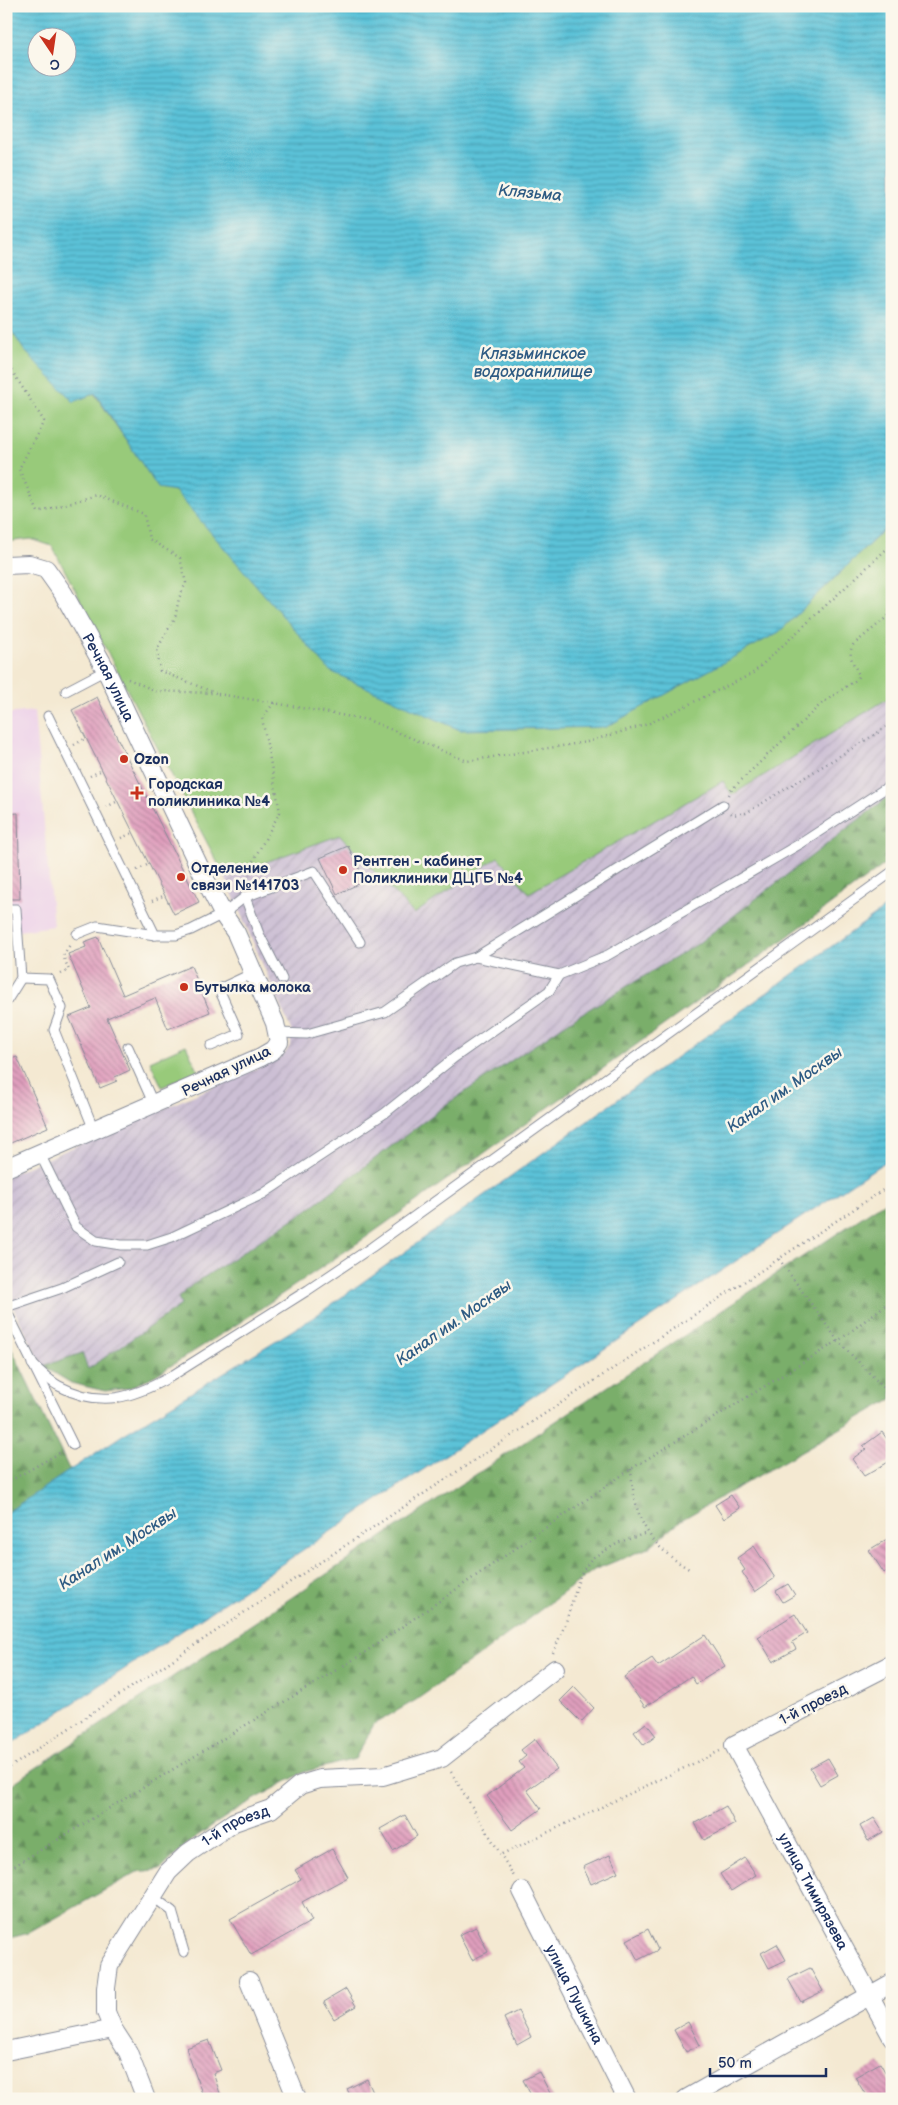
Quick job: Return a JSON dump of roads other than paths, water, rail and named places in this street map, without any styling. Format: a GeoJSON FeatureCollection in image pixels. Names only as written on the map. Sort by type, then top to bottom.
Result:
{"type":"FeatureCollection","features":[{"type":"Feature","properties":{"kind":"street","name":"Речная улица"},"geometry":{"type":"LineString","coordinates":[[6,565],[29,564],[46,569],[62,593],[106,670],[223,914],[236,933],[278,1033],[279,1042],[274,1050],[268,1054],[6,1168]]}},
{"type":"Feature","properties":{"kind":"street","name":"1-й проезд"},"geometry":{"type":"LineString","coordinates":[[734,1744],[892,1664]]}},
{"type":"Feature","properties":{"kind":"street","name":"1-й проезд"},"geometry":{"type":"LineString","coordinates":[[112,2029],[106,2012],[106,1988],[109,1966],[168,1872],[188,1853],[234,1822],[271,1808],[300,1785],[320,1779],[383,1776],[442,1758],[555,1669]]}},
{"type":"Feature","properties":{"kind":"street","name":"улица Тимирязева"},"geometry":{"type":"LineString","coordinates":[[734,1744],[892,2037]]}},
{"type":"Feature","properties":{"kind":"street","name":"улица Пушкина"},"geometry":{"type":"LineString","coordinates":[[522,1892],[627,2099]]}},
{"type":"Feature","properties":{"kind":"street"},"geometry":{"type":"LineString","coordinates":[[249,1981],[297,2099]]}},
{"type":"Feature","properties":{"kind":"street"},"geometry":{"type":"LineString","coordinates":[[686,2099],[892,1983]]}},
{"type":"Feature","properties":{"kind":"street"},"geometry":{"type":"LineString","coordinates":[[6,2051],[112,2029],[128,2052],[146,2099]]}},
{"type":"Feature","properties":{"kind":"lane"},"geometry":{"type":"LineString","coordinates":[[66,691],[106,670]]}},
{"type":"Feature","properties":{"kind":"lane"},"geometry":{"type":"LineString","coordinates":[[48,716],[155,935]]}},
{"type":"Feature","properties":{"kind":"lane"},"geometry":{"type":"LineString","coordinates":[[476,957],[559,975],[608,955],[803,842],[892,784]]}},
{"type":"Feature","properties":{"kind":"lane"},"geometry":{"type":"LineString","coordinates":[[278,1033],[307,1034],[385,1012],[455,962],[476,957],[723,805]]}},
{"type":"Feature","properties":{"kind":"lane"},"geometry":{"type":"LineString","coordinates":[[77,934],[97,926],[155,935],[176,935],[223,914],[245,897],[314,871],[360,942]]}},
{"type":"Feature","properties":{"kind":"lane"},"geometry":{"type":"LineString","coordinates":[[32,1364],[58,1386],[82,1395],[104,1400],[126,1397],[170,1377],[308,1290],[372,1247],[892,872]]}},
{"type":"Feature","properties":{"kind":"lane"},"geometry":{"type":"LineString","coordinates":[[245,897],[259,934],[282,979]]}},
{"type":"Feature","properties":{"kind":"lane"},"geometry":{"type":"LineString","coordinates":[[6,909],[16,909],[21,978],[6,1002]]}},
{"type":"Feature","properties":{"kind":"lane"},"geometry":{"type":"LineString","coordinates":[[211,1046],[239,1034],[219,989],[253,972]]}},
{"type":"Feature","properties":{"kind":"lane"},"geometry":{"type":"LineString","coordinates":[[40,1154],[76,1227],[96,1241],[121,1245],[147,1245],[172,1237],[263,1194],[385,1113],[455,1057],[549,991],[559,975]]}},
{"type":"Feature","properties":{"kind":"lane"},"geometry":{"type":"LineString","coordinates":[[21,978],[49,980],[62,1008],[54,1030],[94,1130]]}},
{"type":"Feature","properties":{"kind":"lane"},"geometry":{"type":"LineString","coordinates":[[128,1047],[154,1104]]}},
{"type":"Feature","properties":{"kind":"lane"},"geometry":{"type":"LineString","coordinates":[[73,1446],[6,1308],[62,1288],[118,1262]]}},
{"type":"Feature","properties":{"kind":"lane"},"geometry":{"type":"LineString","coordinates":[[152,1896],[172,1911],[184,1952]]}},
{"type":"Feature","properties":{"kind":"water","name":"Клязьминское водохранилище"},"geometry":{"type":"Polygon","coordinates":[[[6,6],[892,6],[892,522],[779,632],[606,727],[460,730],[330,671],[175,491],[158,488],[95,393],[74,402],[24,350],[6,322],[6,6]]]}},
{"type":"Feature","properties":{"kind":"water","name":"Канал им. Москвы"},"geometry":{"type":"Polygon","coordinates":[[[892,903],[892,1157],[6,1748],[6,1513],[121,1436],[314,1317],[892,903]]]}},
{"type":"Feature","properties":{"kind":"place","name":"Ozon"},"geometry":{"type":"Point","coordinates":[124,759]}},
{"type":"Feature","properties":{"kind":"place","name":"Городская поликлиника №4"},"geometry":{"type":"Point","coordinates":[137,793]}},
{"type":"Feature","properties":{"kind":"place","name":"Рентген - кабинет Поликлиники ДЦГБ №4"},"geometry":{"type":"Point","coordinates":[343,870]}},
{"type":"Feature","properties":{"kind":"place","name":"Отделение связи №141703"},"geometry":{"type":"Point","coordinates":[181,877]}},
{"type":"Feature","properties":{"kind":"place","name":"Бутылка молока"},"geometry":{"type":"Point","coordinates":[184,987]}},
{"type":"Feature","properties":{"kind":"water label","name":"Клязьма"},"geometry":{"type":"Point","coordinates":[530,192]}}]}
